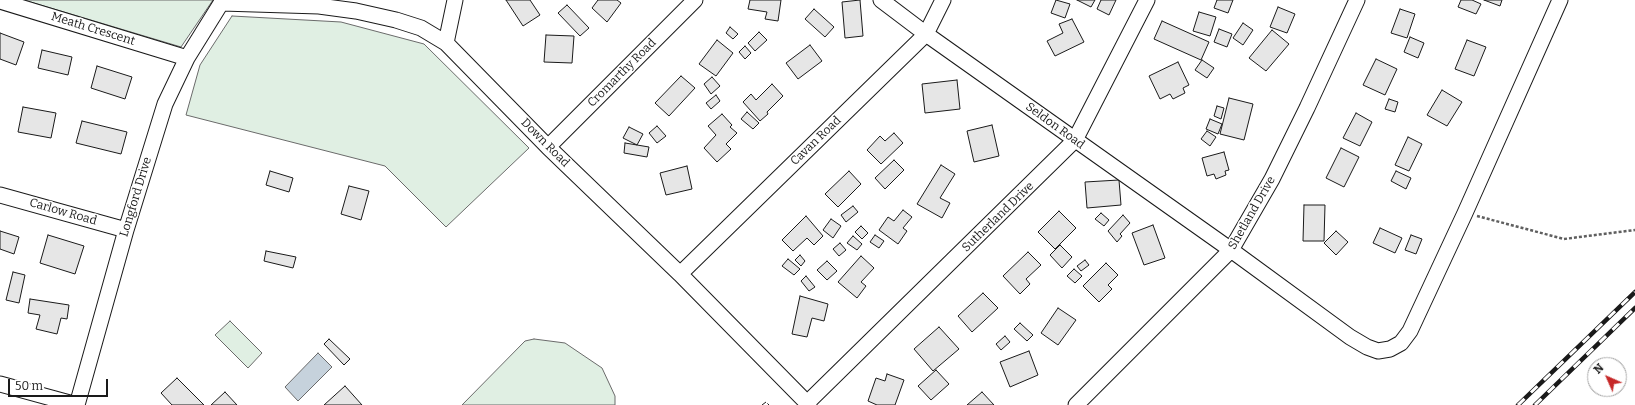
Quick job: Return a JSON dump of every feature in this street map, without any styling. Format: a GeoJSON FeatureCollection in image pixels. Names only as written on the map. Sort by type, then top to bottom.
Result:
{"type":"FeatureCollection","features":[{"type":"Feature","properties":{"kind":"street"},"geometry":{"type":"LineString","coordinates":[[446,44],[455,0]]}},
{"type":"Feature","properties":{"kind":"street","name":"Cromarthy Road"},"geometry":{"type":"LineString","coordinates":[[548,147],[696,0]]}},
{"type":"Feature","properties":{"kind":"street","name":"Seldon Road"},"geometry":{"type":"LineString","coordinates":[[881,0],[926,34],[1231,250],[1350,338],[1366,347],[1378,351],[1390,349],[1401,343],[1410,331],[1465,213],[1560,0]]}},
{"type":"Feature","properties":{"kind":"street","name":"Cavan Road"},"geometry":{"type":"LineString","coordinates":[[680,274],[926,34],[943,0]]}},
{"type":"Feature","properties":{"kind":"street","name":"Sutherland Drive"},"geometry":{"type":"LineString","coordinates":[[808,404],[1075,140],[1146,0]]}},
{"type":"Feature","properties":{"kind":"street","name":"Shetland Drive"},"geometry":{"type":"LineString","coordinates":[[1076,405],[1231,250],[1272,179],[1307,108],[1356,0]]}},
{"type":"Feature","properties":{"kind":"street","name":"Meath Crescent"},"geometry":{"type":"LineString","coordinates":[[0,1],[187,58]]}},
{"type":"Feature","properties":{"kind":"street","name":"Down Road"},"geometry":{"type":"LineString","coordinates":[[222,2],[319,6],[356,11],[396,20],[420,28],[446,44],[548,147],[680,274],[808,404]]}},
{"type":"Feature","properties":{"kind":"street","name":"Longford Drive"},"geometry":{"type":"LineString","coordinates":[[77,405],[126,230],[165,104],[187,58],[222,2]]}},
{"type":"Feature","properties":{"kind":"street","name":"Carlow Road"},"geometry":{"type":"LineString","coordinates":[[0,195],[126,230]]}},
{"type":"Feature","properties":{"kind":"street"},"geometry":{"type":"LineString","coordinates":[[0,384],[77,405]]}},
{"type":"Feature","properties":{"kind":"path"},"geometry":{"type":"LineString","coordinates":[[1465,213],[1564,239],[1635,230]]}},
{"type":"Feature","properties":{"kind":"green space"},"geometry":{"type":"Polygon","coordinates":[[[24,0],[213,0],[181,47],[24,0]]]}},
{"type":"Feature","properties":{"kind":"green space"},"geometry":{"type":"Polygon","coordinates":[[[232,16],[341,22],[424,44],[529,148],[446,227],[385,166],[186,115],[200,65],[232,16]]]}},
{"type":"Feature","properties":{"kind":"green space"},"geometry":{"type":"Polygon","coordinates":[[[230,321],[262,353],[248,368],[215,335],[230,321]]]}},
{"type":"Feature","properties":{"kind":"green space"},"geometry":{"type":"Polygon","coordinates":[[[534,339],[565,343],[602,368],[615,396],[615,405],[462,405],[525,341],[534,339]]]}},
{"type":"Feature","properties":{"kind":"shaded area"},"geometry":{"type":"Polygon","coordinates":[[[318,353],[332,367],[298,401],[285,387],[318,353]]]}},
{"type":"Feature","properties":{"kind":"building"},"geometry":{"type":"Polygon","coordinates":[[[506,0],[530,0],[540,15],[523,26],[506,0]]]}},
{"type":"Feature","properties":{"kind":"building"},"geometry":{"type":"Polygon","coordinates":[[[598,0],[617,0],[621,3],[607,22],[592,8],[598,0]]]}},
{"type":"Feature","properties":{"kind":"building"},"geometry":{"type":"Polygon","coordinates":[[[750,0],[781,0],[778,21],[765,19],[767,12],[748,9],[750,0]]]}},
{"type":"Feature","properties":{"kind":"building"},"geometry":{"type":"Polygon","coordinates":[[[860,0],[863,36],[845,38],[842,2],[860,0]]]}},
{"type":"Feature","properties":{"kind":"building"},"geometry":{"type":"Polygon","coordinates":[[[1056,0],[1070,4],[1065,18],[1051,13],[1056,0]]]}},
{"type":"Feature","properties":{"kind":"building"},"geometry":{"type":"Polygon","coordinates":[[[1077,0],[1095,0],[1091,7],[1077,0]]]}},
{"type":"Feature","properties":{"kind":"building"},"geometry":{"type":"Polygon","coordinates":[[[1101,0],[1116,0],[1109,15],[1097,9],[1101,0]]]}},
{"type":"Feature","properties":{"kind":"building"},"geometry":{"type":"Polygon","coordinates":[[[1217,0],[1233,0],[1228,13],[1214,8],[1217,0]]]}},
{"type":"Feature","properties":{"kind":"building"},"geometry":{"type":"Polygon","coordinates":[[[1461,0],[1472,0],[1481,4],[1476,14],[1458,7],[1461,0]]]}},
{"type":"Feature","properties":{"kind":"building"},"geometry":{"type":"Polygon","coordinates":[[[1484,0],[1502,0],[1500,6],[1484,0]]]}},
{"type":"Feature","properties":{"kind":"building"},"geometry":{"type":"Polygon","coordinates":[[[567,5],[589,28],[580,36],[558,13],[567,5]]]}},
{"type":"Feature","properties":{"kind":"building"},"geometry":{"type":"Polygon","coordinates":[[[1278,7],[1295,14],[1287,33],[1270,27],[1278,7]]]}},
{"type":"Feature","properties":{"kind":"building"},"geometry":{"type":"Polygon","coordinates":[[[814,9],[834,27],[825,37],[805,19],[814,9]]]}},
{"type":"Feature","properties":{"kind":"building"},"geometry":{"type":"Polygon","coordinates":[[[1400,9],[1415,14],[1407,38],[1391,33],[1400,9]]]}},
{"type":"Feature","properties":{"kind":"building"},"geometry":{"type":"Polygon","coordinates":[[[1199,12],[1216,17],[1210,36],[1193,31],[1199,12]]]}},
{"type":"Feature","properties":{"kind":"building"},"geometry":{"type":"Polygon","coordinates":[[[1072,19],[1084,42],[1055,56],[1047,41],[1063,33],[1059,24],[1072,19]]]}},
{"type":"Feature","properties":{"kind":"building"},"geometry":{"type":"Polygon","coordinates":[[[1162,21],[1209,42],[1201,60],[1154,39],[1162,21]]]}},
{"type":"Feature","properties":{"kind":"building"},"geometry":{"type":"Polygon","coordinates":[[[1243,23],[1253,30],[1243,45],[1233,38],[1243,23]]]}},
{"type":"Feature","properties":{"kind":"building"},"geometry":{"type":"Polygon","coordinates":[[[730,27],[738,34],[733,39],[726,33],[730,27]]]}},
{"type":"Feature","properties":{"kind":"building"},"geometry":{"type":"Polygon","coordinates":[[[1219,29],[1232,34],[1227,47],[1214,42],[1219,29]]]}},
{"type":"Feature","properties":{"kind":"building"},"geometry":{"type":"Polygon","coordinates":[[[1272,30],[1289,44],[1266,71],[1249,58],[1272,30]]]}},
{"type":"Feature","properties":{"kind":"building"},"geometry":{"type":"Polygon","coordinates":[[[759,32],[767,40],[755,51],[748,43],[759,32]]]}},
{"type":"Feature","properties":{"kind":"building"},"geometry":{"type":"Polygon","coordinates":[[[0,33],[24,42],[16,65],[0,59],[0,33]]]}},
{"type":"Feature","properties":{"kind":"building"},"geometry":{"type":"Polygon","coordinates":[[[546,35],[574,36],[572,63],[544,62],[546,35]]]}},
{"type":"Feature","properties":{"kind":"building"},"geometry":{"type":"Polygon","coordinates":[[[1410,37],[1424,43],[1418,58],[1404,52],[1410,37]]]}},
{"type":"Feature","properties":{"kind":"building"},"geometry":{"type":"Polygon","coordinates":[[[717,40],[733,53],[716,76],[699,64],[717,40]]]}},
{"type":"Feature","properties":{"kind":"building"},"geometry":{"type":"Polygon","coordinates":[[[1467,40],[1486,47],[1474,76],[1455,69],[1467,40]]]}},
{"type":"Feature","properties":{"kind":"building"},"geometry":{"type":"Polygon","coordinates":[[[810,45],[822,61],[798,79],[786,63],[810,45]]]}},
{"type":"Feature","properties":{"kind":"building"},"geometry":{"type":"Polygon","coordinates":[[[745,46],[751,53],[745,59],[739,52],[745,46]]]}},
{"type":"Feature","properties":{"kind":"building"},"geometry":{"type":"Polygon","coordinates":[[[42,50],[72,57],[68,75],[38,68],[42,50]]]}},
{"type":"Feature","properties":{"kind":"building"},"geometry":{"type":"Polygon","coordinates":[[[1376,59],[1397,69],[1385,95],[1363,85],[1376,59]]]}},
{"type":"Feature","properties":{"kind":"building"},"geometry":{"type":"Polygon","coordinates":[[[1202,60],[1214,68],[1207,78],[1195,70],[1202,60]]]}},
{"type":"Feature","properties":{"kind":"building"},"geometry":{"type":"Polygon","coordinates":[[[1178,62],[1189,85],[1183,88],[1185,93],[1173,99],[1170,94],[1160,99],[1149,76],[1178,62]]]}},
{"type":"Feature","properties":{"kind":"building"},"geometry":{"type":"Polygon","coordinates":[[[97,66],[132,77],[125,99],[91,88],[97,66]]]}},
{"type":"Feature","properties":{"kind":"building"},"geometry":{"type":"Polygon","coordinates":[[[681,76],[695,88],[669,116],[655,103],[681,76]]]}},
{"type":"Feature","properties":{"kind":"building"},"geometry":{"type":"Polygon","coordinates":[[[712,77],[720,86],[711,94],[704,84],[712,77]]]}},
{"type":"Feature","properties":{"kind":"building"},"geometry":{"type":"Polygon","coordinates":[[[957,80],[960,109],[925,113],[922,84],[957,80]]]}},
{"type":"Feature","properties":{"kind":"building"},"geometry":{"type":"Polygon","coordinates":[[[772,84],[783,96],[760,121],[743,102],[751,94],[756,100],[772,84]]]}},
{"type":"Feature","properties":{"kind":"building"},"geometry":{"type":"Polygon","coordinates":[[[1442,90],[1462,102],[1447,126],[1427,115],[1442,90]]]}},
{"type":"Feature","properties":{"kind":"building"},"geometry":{"type":"Polygon","coordinates":[[[716,95],[720,101],[711,109],[706,103],[716,95]]]}},
{"type":"Feature","properties":{"kind":"building"},"geometry":{"type":"Polygon","coordinates":[[[1229,98],[1253,104],[1244,140],[1220,134],[1229,98]]]}},
{"type":"Feature","properties":{"kind":"building"},"geometry":{"type":"Polygon","coordinates":[[[1389,99],[1398,102],[1395,112],[1385,109],[1389,99]]]}},
{"type":"Feature","properties":{"kind":"building"},"geometry":{"type":"Polygon","coordinates":[[[1217,106],[1224,108],[1221,119],[1214,116],[1217,106]]]}},
{"type":"Feature","properties":{"kind":"building"},"geometry":{"type":"Polygon","coordinates":[[[23,107],[56,113],[51,138],[18,132],[23,107]]]}},
{"type":"Feature","properties":{"kind":"building"},"geometry":{"type":"Polygon","coordinates":[[[747,112],[759,123],[753,129],[741,119],[747,112]]]}},
{"type":"Feature","properties":{"kind":"building"},"geometry":{"type":"Polygon","coordinates":[[[1356,113],[1372,122],[1360,146],[1343,138],[1356,113]]]}},
{"type":"Feature","properties":{"kind":"building"},"geometry":{"type":"Polygon","coordinates":[[[722,114],[732,125],[730,127],[737,133],[726,144],[731,149],[717,162],[704,148],[716,135],[708,126],[722,114]]]}},
{"type":"Feature","properties":{"kind":"building"},"geometry":{"type":"Polygon","coordinates":[[[1210,119],[1222,124],[1218,134],[1206,129],[1210,119]]]}},
{"type":"Feature","properties":{"kind":"building"},"geometry":{"type":"Polygon","coordinates":[[[82,121],[127,132],[121,154],[76,143],[82,121]]]}},
{"type":"Feature","properties":{"kind":"building"},"geometry":{"type":"Polygon","coordinates":[[[992,125],[999,156],[974,162],[967,131],[992,125]]]}},
{"type":"Feature","properties":{"kind":"building"},"geometry":{"type":"Polygon","coordinates":[[[657,126],[666,136],[657,143],[649,133],[657,126]]]}},
{"type":"Feature","properties":{"kind":"building"},"geometry":{"type":"Polygon","coordinates":[[[629,127],[643,134],[637,145],[623,138],[629,127]]]}},
{"type":"Feature","properties":{"kind":"building"},"geometry":{"type":"Polygon","coordinates":[[[1207,131],[1216,137],[1210,146],[1201,139],[1207,131]]]}},
{"type":"Feature","properties":{"kind":"building"},"geometry":{"type":"Polygon","coordinates":[[[894,133],[903,143],[881,164],[867,150],[880,136],[885,141],[894,133]]]}},
{"type":"Feature","properties":{"kind":"building"},"geometry":{"type":"Polygon","coordinates":[[[1408,137],[1422,144],[1409,171],[1395,165],[1408,137]]]}},
{"type":"Feature","properties":{"kind":"building"},"geometry":{"type":"Polygon","coordinates":[[[625,143],[649,147],[647,157],[624,153],[625,143]]]}},
{"type":"Feature","properties":{"kind":"building"},"geometry":{"type":"Polygon","coordinates":[[[1341,148],[1359,157],[1344,187],[1326,178],[1341,148]]]}},
{"type":"Feature","properties":{"kind":"building"},"geometry":{"type":"Polygon","coordinates":[[[1224,152],[1229,170],[1225,171],[1226,175],[1216,179],[1214,174],[1207,176],[1202,158],[1224,152]]]}},
{"type":"Feature","properties":{"kind":"building"},"geometry":{"type":"Polygon","coordinates":[[[894,160],[904,170],[885,189],[875,178],[894,160]]]}},
{"type":"Feature","properties":{"kind":"building"},"geometry":{"type":"Polygon","coordinates":[[[941,165],[955,174],[940,198],[950,203],[942,218],[917,204],[941,165]]]}},
{"type":"Feature","properties":{"kind":"building"},"geometry":{"type":"Polygon","coordinates":[[[687,166],[692,189],[666,195],[660,173],[687,166]]]}},
{"type":"Feature","properties":{"kind":"building"},"geometry":{"type":"Polygon","coordinates":[[[270,171],[293,178],[289,192],[266,185],[270,171]]]}},
{"type":"Feature","properties":{"kind":"building"},"geometry":{"type":"Polygon","coordinates":[[[849,171],[861,184],[838,207],[825,194],[849,171]]]}},
{"type":"Feature","properties":{"kind":"building"},"geometry":{"type":"Polygon","coordinates":[[[1396,171],[1411,178],[1406,189],[1391,181],[1396,171]]]}},
{"type":"Feature","properties":{"kind":"building"},"geometry":{"type":"Polygon","coordinates":[[[1119,180],[1121,205],[1087,208],[1085,182],[1119,180]]]}},
{"type":"Feature","properties":{"kind":"building"},"geometry":{"type":"Polygon","coordinates":[[[349,186],[369,191],[361,220],[341,214],[349,186]]]}},
{"type":"Feature","properties":{"kind":"building"},"geometry":{"type":"Polygon","coordinates":[[[1304,205],[1325,205],[1324,241],[1303,241],[1304,205]]]}},
{"type":"Feature","properties":{"kind":"building"},"geometry":{"type":"Polygon","coordinates":[[[853,206],[858,212],[846,222],[841,215],[853,206]]]}},
{"type":"Feature","properties":{"kind":"building"},"geometry":{"type":"Polygon","coordinates":[[[903,210],[912,217],[903,228],[907,231],[898,244],[879,230],[888,217],[894,221],[903,210]]]}},
{"type":"Feature","properties":{"kind":"building"},"geometry":{"type":"Polygon","coordinates":[[[1059,211],[1076,228],[1055,249],[1038,232],[1059,211]]]}},
{"type":"Feature","properties":{"kind":"building"},"geometry":{"type":"Polygon","coordinates":[[[1101,213],[1109,220],[1104,226],[1095,219],[1101,213]]]}},
{"type":"Feature","properties":{"kind":"building"},"geometry":{"type":"Polygon","coordinates":[[[1123,215],[1130,223],[1120,234],[1122,236],[1117,242],[1108,231],[1123,215]]]}},
{"type":"Feature","properties":{"kind":"building"},"geometry":{"type":"Polygon","coordinates":[[[806,216],[823,236],[814,245],[807,238],[793,251],[782,240],[806,216]]]}},
{"type":"Feature","properties":{"kind":"building"},"geometry":{"type":"Polygon","coordinates":[[[831,219],[841,226],[833,238],[823,230],[831,219]]]}},
{"type":"Feature","properties":{"kind":"building"},"geometry":{"type":"Polygon","coordinates":[[[1153,225],[1165,258],[1144,265],[1132,233],[1153,225]]]}},
{"type":"Feature","properties":{"kind":"building"},"geometry":{"type":"Polygon","coordinates":[[[861,226],[868,233],[862,239],[855,232],[861,226]]]}},
{"type":"Feature","properties":{"kind":"building"},"geometry":{"type":"Polygon","coordinates":[[[1380,228],[1402,238],[1395,253],[1373,243],[1380,228]]]}},
{"type":"Feature","properties":{"kind":"building"},"geometry":{"type":"Polygon","coordinates":[[[0,231],[19,237],[14,254],[0,249],[0,231]]]}},
{"type":"Feature","properties":{"kind":"building"},"geometry":{"type":"Polygon","coordinates":[[[1336,231],[1348,242],[1336,255],[1324,243],[1336,231]]]}},
{"type":"Feature","properties":{"kind":"building"},"geometry":{"type":"Polygon","coordinates":[[[48,235],[84,246],[75,274],[40,263],[48,235]]]}},
{"type":"Feature","properties":{"kind":"building"},"geometry":{"type":"Polygon","coordinates":[[[875,235],[884,241],[879,248],[870,242],[875,235]]]}},
{"type":"Feature","properties":{"kind":"building"},"geometry":{"type":"Polygon","coordinates":[[[1411,235],[1422,239],[1416,254],[1405,250],[1411,235]]]}},
{"type":"Feature","properties":{"kind":"building"},"geometry":{"type":"Polygon","coordinates":[[[853,236],[862,244],[857,250],[847,243],[853,236]]]}},
{"type":"Feature","properties":{"kind":"building"},"geometry":{"type":"Polygon","coordinates":[[[840,243],[846,250],[839,256],[833,249],[840,243]]]}},
{"type":"Feature","properties":{"kind":"building"},"geometry":{"type":"Polygon","coordinates":[[[1060,245],[1072,257],[1062,268],[1050,255],[1060,245]]]}},
{"type":"Feature","properties":{"kind":"building"},"geometry":{"type":"Polygon","coordinates":[[[266,251],[296,257],[293,268],[264,261],[266,251]]]}},
{"type":"Feature","properties":{"kind":"building"},"geometry":{"type":"Polygon","coordinates":[[[1028,252],[1041,265],[1026,279],[1030,284],[1020,294],[1003,276],[1028,252]]]}},
{"type":"Feature","properties":{"kind":"building"},"geometry":{"type":"Polygon","coordinates":[[[800,255],[805,261],[801,266],[795,260],[800,255]]]}},
{"type":"Feature","properties":{"kind":"building"},"geometry":{"type":"Polygon","coordinates":[[[861,256],[874,268],[861,282],[866,286],[857,298],[838,282],[861,256]]]}},
{"type":"Feature","properties":{"kind":"building"},"geometry":{"type":"Polygon","coordinates":[[[788,259],[800,269],[794,275],[782,266],[788,259]]]}},
{"type":"Feature","properties":{"kind":"building"},"geometry":{"type":"Polygon","coordinates":[[[1085,260],[1089,265],[1081,271],[1077,266],[1085,260]]]}},
{"type":"Feature","properties":{"kind":"building"},"geometry":{"type":"Polygon","coordinates":[[[827,261],[837,271],[827,280],[817,270],[827,261]]]}},
{"type":"Feature","properties":{"kind":"building"},"geometry":{"type":"Polygon","coordinates":[[[1106,263],[1118,275],[1108,285],[1112,289],[1099,302],[1083,286],[1106,263]]]}},
{"type":"Feature","properties":{"kind":"building"},"geometry":{"type":"Polygon","coordinates":[[[1074,269],[1082,276],[1075,283],[1067,276],[1074,269]]]}},
{"type":"Feature","properties":{"kind":"building"},"geometry":{"type":"Polygon","coordinates":[[[13,272],[25,275],[19,303],[6,300],[13,272]]]}},
{"type":"Feature","properties":{"kind":"building"},"geometry":{"type":"Polygon","coordinates":[[[806,276],[815,287],[809,291],[801,281],[806,276]]]}},
{"type":"Feature","properties":{"kind":"building"},"geometry":{"type":"Polygon","coordinates":[[[983,293],[998,308],[972,332],[958,316],[983,293]]]}},
{"type":"Feature","properties":{"kind":"building"},"geometry":{"type":"Polygon","coordinates":[[[800,296],[828,304],[824,321],[812,318],[807,337],[792,334],[800,296]]]}},
{"type":"Feature","properties":{"kind":"building"},"geometry":{"type":"Polygon","coordinates":[[[30,299],[69,305],[67,319],[61,318],[57,334],[36,329],[40,315],[28,313],[30,299]]]}},
{"type":"Feature","properties":{"kind":"building"},"geometry":{"type":"Polygon","coordinates":[[[1058,308],[1076,320],[1058,345],[1041,333],[1058,308]]]}},
{"type":"Feature","properties":{"kind":"building"},"geometry":{"type":"Polygon","coordinates":[[[1020,323],[1033,335],[1027,341],[1014,329],[1020,323]]]}},
{"type":"Feature","properties":{"kind":"building"},"geometry":{"type":"Polygon","coordinates":[[[939,327],[959,349],[933,371],[914,349],[939,327]]]}},
{"type":"Feature","properties":{"kind":"building"},"geometry":{"type":"Polygon","coordinates":[[[1005,336],[1010,342],[1001,350],[996,344],[1005,336]]]}},
{"type":"Feature","properties":{"kind":"building"},"geometry":{"type":"Polygon","coordinates":[[[329,339],[350,359],[344,365],[324,344],[329,339]]]}},
{"type":"Feature","properties":{"kind":"building"},"geometry":{"type":"Polygon","coordinates":[[[1029,351],[1038,375],[1010,387],[1000,362],[1029,351]]]}},
{"type":"Feature","properties":{"kind":"building"},"geometry":{"type":"Polygon","coordinates":[[[936,370],[949,384],[931,400],[918,386],[936,370]]]}},
{"type":"Feature","properties":{"kind":"building"},"geometry":{"type":"Polygon","coordinates":[[[887,374],[904,380],[895,405],[877,405],[868,401],[876,378],[885,381],[887,374]]]}},
{"type":"Feature","properties":{"kind":"building"},"geometry":{"type":"Polygon","coordinates":[[[177,378],[204,405],[172,405],[161,393],[177,378]]]}},
{"type":"Feature","properties":{"kind":"building"},"geometry":{"type":"Polygon","coordinates":[[[345,386],[362,405],[324,405],[345,386]]]}},
{"type":"Feature","properties":{"kind":"building"},"geometry":{"type":"Polygon","coordinates":[[[225,392],[237,405],[211,405],[225,392]]]}},
{"type":"Feature","properties":{"kind":"building"},"geometry":{"type":"Polygon","coordinates":[[[982,392],[994,405],[967,405],[982,392]]]}},
{"type":"Feature","properties":{"kind":"railway"},"geometry":{"type":"LineString","coordinates":[[1518,405],[1635,292]]}},
{"type":"Feature","properties":{"kind":"railway"},"geometry":{"type":"LineString","coordinates":[[1535,405],[1635,308]]}},
{"type":"Feature","properties":{"kind":"fence"},"geometry":{"type":"LineString","coordinates":[[762,405],[766,402],[769,405]]}}]}
